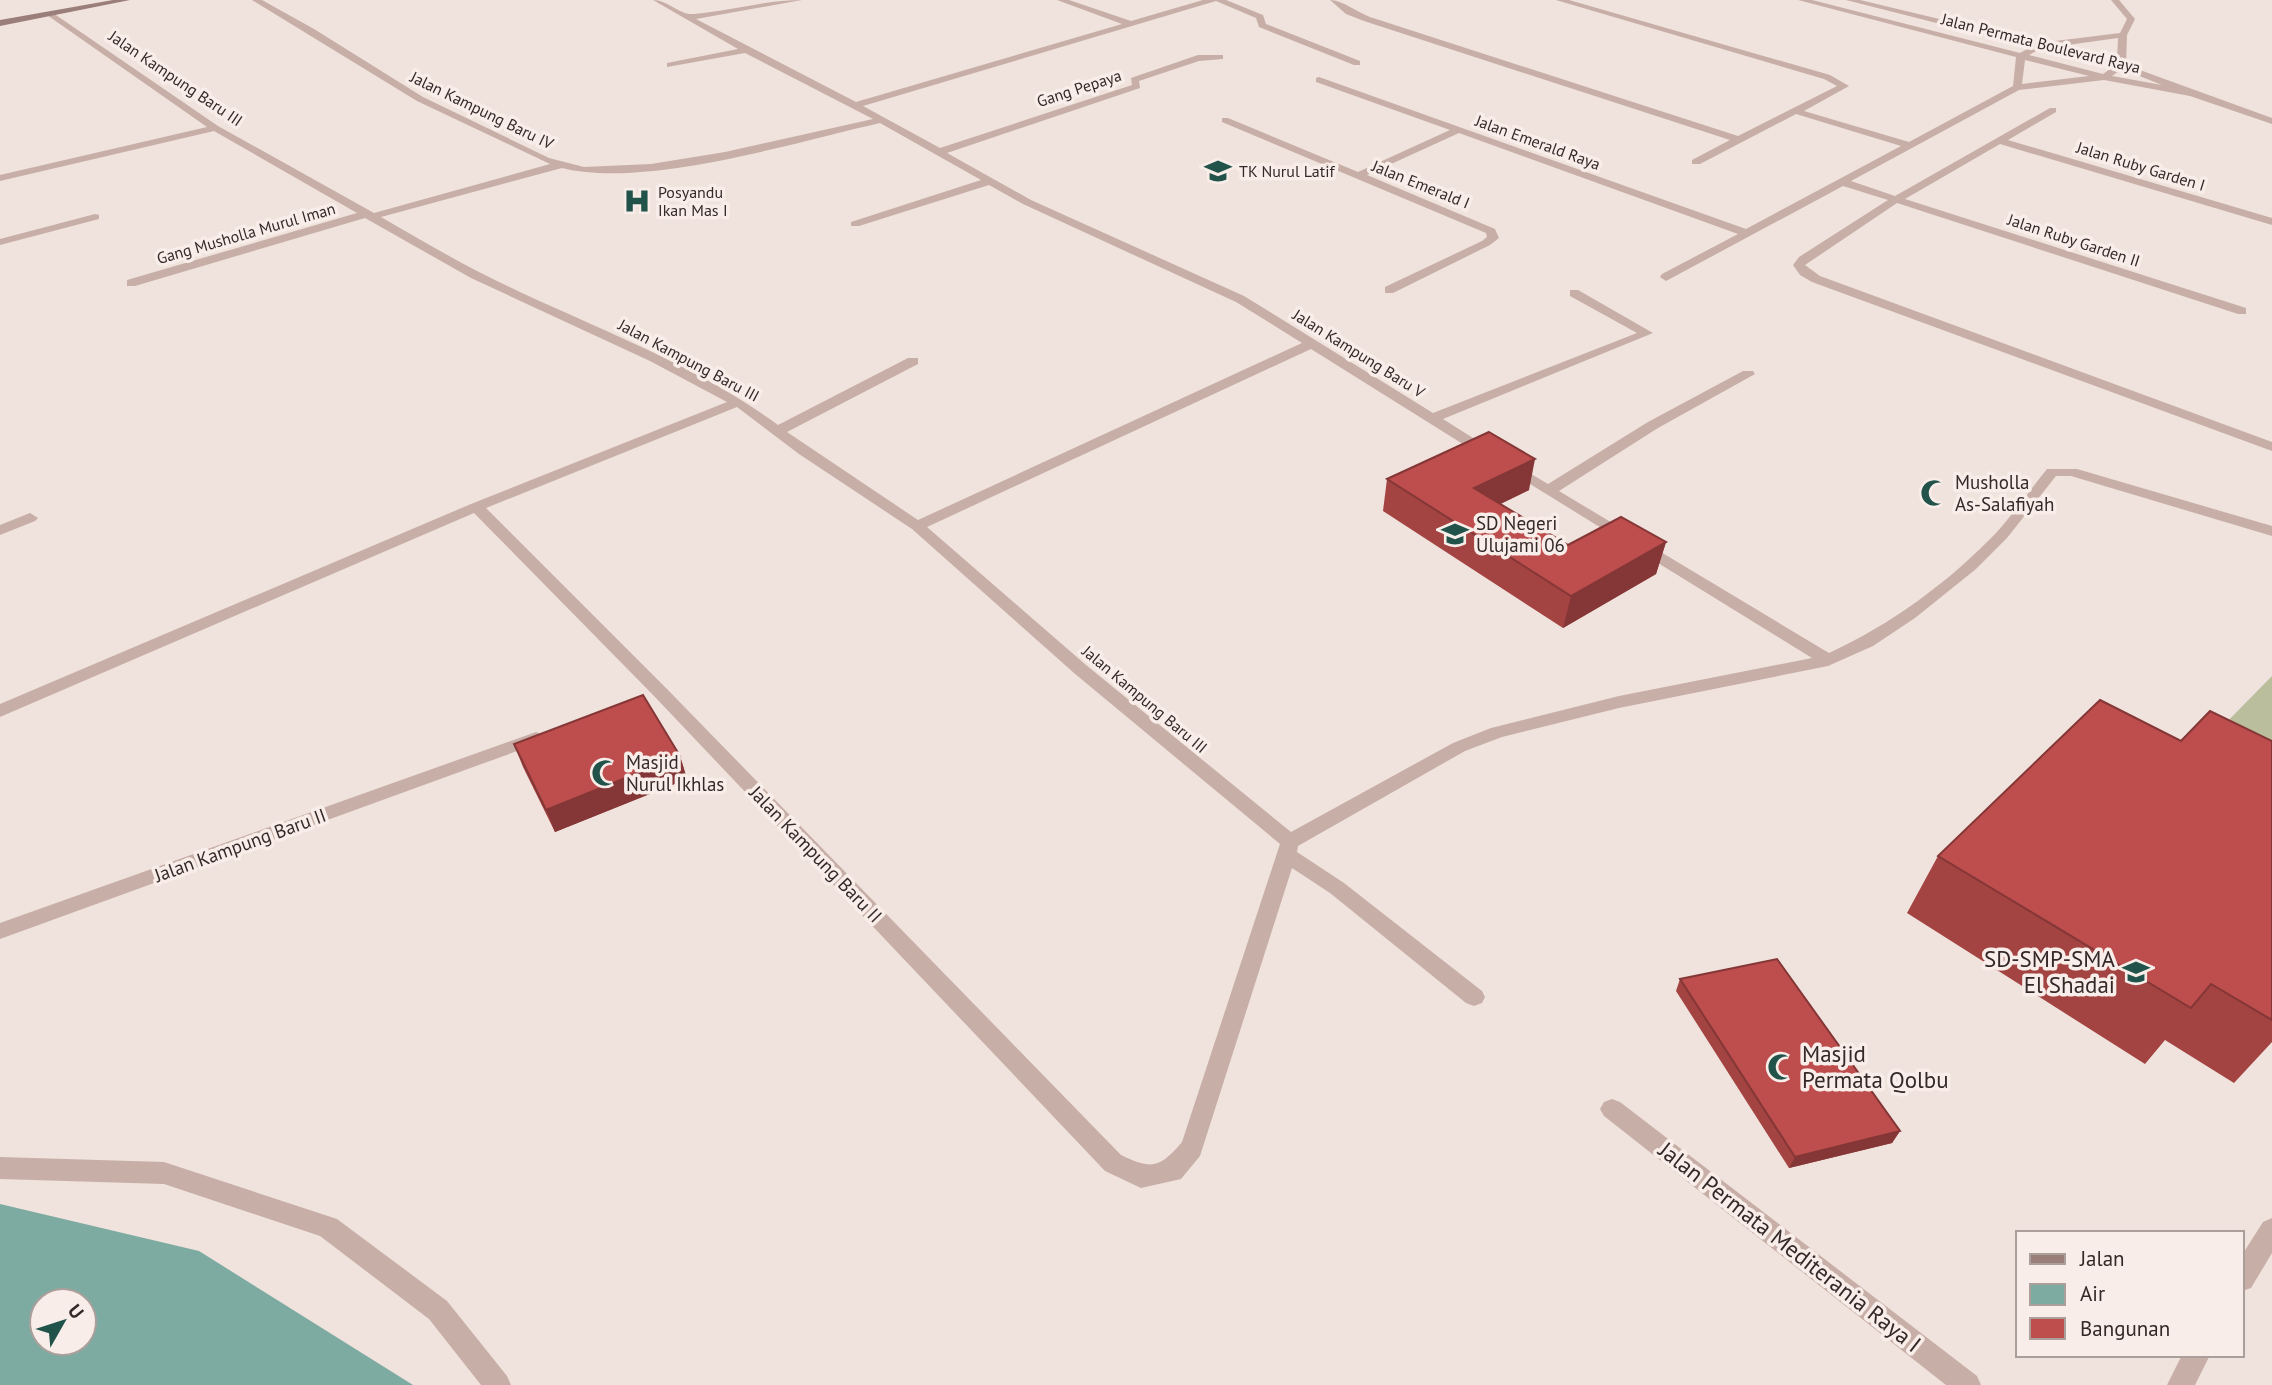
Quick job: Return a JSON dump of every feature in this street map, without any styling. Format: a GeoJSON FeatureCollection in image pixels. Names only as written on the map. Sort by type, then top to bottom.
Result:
{"type":"FeatureCollection","features":[{"type":"Feature","properties":{"kind":"main road"},"geometry":{"type":"LineString","coordinates":[[0,23],[126,0]]}},
{"type":"Feature","properties":{"kind":"street","name":"Jalan Kampung Baru IV"},"geometry":{"type":"LineString","coordinates":[[256,0],[419,99],[545,160],[584,170],[651,167],[725,155],[881,120]]}},
{"type":"Feature","properties":{"kind":"street","name":"Jalan Kampung Baru V"},"geometry":{"type":"LineString","coordinates":[[657,0],[746,50],[855,105],[1046,211],[1240,299],[1548,491],[1828,660]]}},
{"type":"Feature","properties":{"kind":"street"},"geometry":{"type":"LineString","coordinates":[[690,17],[798,0]]}},
{"type":"Feature","properties":{"kind":"street"},"geometry":{"type":"LineString","coordinates":[[1062,0],[1131,24]]}},
{"type":"Feature","properties":{"kind":"street"},"geometry":{"type":"LineString","coordinates":[[855,105],[1212,0]]}},
{"type":"Feature","properties":{"kind":"street"},"geometry":{"type":"LineString","coordinates":[[1219,0],[1260,17],[1262,25],[1357,63]]}},
{"type":"Feature","properties":{"kind":"street"},"geometry":{"type":"LineString","coordinates":[[1334,0],[1349,12],[1367,19],[1739,140]]}},
{"type":"Feature","properties":{"kind":"street"},"geometry":{"type":"LineString","coordinates":[[1560,0],[1827,77],[1844,86],[1798,112],[1696,162]]}},
{"type":"Feature","properties":{"kind":"street","name":"Jalan Permata Boulevard Raya"},"geometry":{"type":"LineString","coordinates":[[1802,0],[2104,77],[2192,94]]}},
{"type":"Feature","properties":{"kind":"street","name":"Jalan Permata Boulevard Raya"},"geometry":{"type":"LineString","coordinates":[[1850,0],[2121,66],[2272,121]]}},
{"type":"Feature","properties":{"kind":"street"},"geometry":{"type":"LineString","coordinates":[[1666,277],[2017,87],[2104,77],[2121,66],[2123,35],[2131,19],[2115,0]]}},
{"type":"Feature","properties":{"kind":"street","name":"Jalan Kampung Baru III"},"geometry":{"type":"LineString","coordinates":[[50,13],[215,128],[475,275],[655,358],[738,402],[804,451],[917,526],[1289,848],[1474,997]]}},
{"type":"Feature","properties":{"kind":"street"},"geometry":{"type":"LineString","coordinates":[[2017,87],[2021,56],[2039,46],[2123,35]]}},
{"type":"Feature","properties":{"kind":"street"},"geometry":{"type":"LineString","coordinates":[[670,65],[746,50]]}},
{"type":"Feature","properties":{"kind":"street","name":"Gang Pepaya"},"geometry":{"type":"LineString","coordinates":[[939,152],[1137,86],[1134,80],[1198,58],[1220,57]]}},
{"type":"Feature","properties":{"kind":"street","name":"Jalan Emerald Raya"},"geometry":{"type":"LineString","coordinates":[[1319,80],[1747,233]]}},
{"type":"Feature","properties":{"kind":"street"},"geometry":{"type":"LineString","coordinates":[[2053,110],[1897,199],[1803,259],[1799,265],[1804,272],[1816,279],[2272,447]]}},
{"type":"Feature","properties":{"kind":"street"},"geometry":{"type":"LineString","coordinates":[[1798,112],[1909,145]]}},
{"type":"Feature","properties":{"kind":"street","name":"Jalan Emerald I"},"geometry":{"type":"LineString","coordinates":[[1225,120],[1491,231],[1493,238],[1486,243],[1389,290]]}},
{"type":"Feature","properties":{"kind":"street"},"geometry":{"type":"LineString","coordinates":[[0,178],[215,128]]}},
{"type":"Feature","properties":{"kind":"street"},"geometry":{"type":"LineString","coordinates":[[1359,175],[1458,130]]}},
{"type":"Feature","properties":{"kind":"street","name":"Jalan Ruby Garden I"},"geometry":{"type":"LineString","coordinates":[[2000,141],[2272,222]]}},
{"type":"Feature","properties":{"kind":"street","name":"Gang Musholla Murul Iman"},"geometry":{"type":"LineString","coordinates":[[131,283],[560,165]]}},
{"type":"Feature","properties":{"kind":"street"},"geometry":{"type":"LineString","coordinates":[[855,224],[990,181]]}},
{"type":"Feature","properties":{"kind":"street","name":"Jalan Ruby Garden II"},"geometry":{"type":"LineString","coordinates":[[1842,182],[2242,311]]}},
{"type":"Feature","properties":{"kind":"street"},"geometry":{"type":"LineString","coordinates":[[0,242],[95,217]]}},
{"type":"Feature","properties":{"kind":"street"},"geometry":{"type":"LineString","coordinates":[[1431,419],[1647,333],[1574,293]]}},
{"type":"Feature","properties":{"kind":"street"},"geometry":{"type":"LineString","coordinates":[[917,526],[1311,344]]}},
{"type":"Feature","properties":{"kind":"street"},"geometry":{"type":"LineString","coordinates":[[778,431],[913,361]]}},
{"type":"Feature","properties":{"kind":"street"},"geometry":{"type":"LineString","coordinates":[[1548,491],[1653,425],[1748,374]]}},
{"type":"Feature","properties":{"kind":"street"},"geometry":{"type":"LineString","coordinates":[[0,712],[476,507],[738,402]]}},
{"type":"Feature","properties":{"kind":"street"},"geometry":{"type":"LineString","coordinates":[[1289,848],[1459,747],[1497,732],[1619,702],[1828,660],[1867,642],[1909,614],[1970,566],[2002,535],[2052,472],[2078,474],[2272,531]]}},
{"type":"Feature","properties":{"kind":"street","name":"Jalan Kampung Baru II"},"geometry":{"type":"LineString","coordinates":[[476,507],[661,692],[1113,1163],[1141,1177],[1173,1171],[1192,1148],[1289,848]]}},
{"type":"Feature","properties":{"kind":"street"},"geometry":{"type":"LineString","coordinates":[[0,530],[30,518]]}},
{"type":"Feature","properties":{"kind":"street"},"geometry":{"type":"LineString","coordinates":[[635,702],[661,692]]}},
{"type":"Feature","properties":{"kind":"street","name":"Jalan Kampung Baru II"},"geometry":{"type":"LineString","coordinates":[[0,931],[558,730]]}},
{"type":"Feature","properties":{"kind":"street","name":"Jalan Permata Mediterania Raya I"},"geometry":{"type":"LineString","coordinates":[[1612,1109],[1968,1385]]}},
{"type":"Feature","properties":{"kind":"street"},"geometry":{"type":"LineString","coordinates":[[0,1168],[164,1173],[328,1227],[438,1310],[498,1385]]}},
{"type":"Feature","properties":{"kind":"street"},"geometry":{"type":"LineString","coordinates":[[2244,1276],[2272,1230]]}},
{"type":"Feature","properties":{"kind":"street"},"geometry":{"type":"LineString","coordinates":[[2180,1385],[2196,1357]]}},
{"type":"Feature","properties":{"kind":"green space"},"geometry":{"type":"Polygon","coordinates":[[[2272,676],[2272,762],[2216,733],[2272,676]]]}},
{"type":"Feature","properties":{"kind":"water"},"geometry":{"type":"Polygon","coordinates":[[[0,1204],[199,1251],[413,1385],[0,1385],[0,1204]]]}},
{"type":"Feature","properties":{"kind":"building"},"geometry":{"type":"Polygon","coordinates":[[[1489,432],[1535,459],[1474,488],[1568,545],[1621,517],[1666,542],[1571,596],[1387,479],[1489,432]]]}},
{"type":"Feature","properties":{"kind":"building","name":"Masjid Nurul Ikhlas"},"geometry":{"type":"Polygon","coordinates":[[[643,695],[680,756],[546,810],[514,744],[643,695]]]}},
{"type":"Feature","properties":{"kind":"building","name":"SD-SMP-SMA El Shadai"},"geometry":{"type":"Polygon","coordinates":[[[2100,700],[2181,741],[2210,711],[2272,741],[2272,1020],[2211,984],[2191,1008],[1938,856],[2100,700]]]}},
{"type":"Feature","properties":{"kind":"building","name":"Masjid Permata Qolbu"},"geometry":{"type":"Polygon","coordinates":[[[1777,959],[1900,1131],[1795,1157],[1680,979],[1777,959]]]}},
{"type":"Feature","properties":{"kind":"place","name":"TK Nurul Latif"},"geometry":{"type":"Point","coordinates":[1218,171]}},
{"type":"Feature","properties":{"kind":"place","name":"Posyandu Ikan Mas I"},"geometry":{"type":"Point","coordinates":[637,201]}},
{"type":"Feature","properties":{"kind":"place","name":"Musholla As-Salafiyah"},"geometry":{"type":"Point","coordinates":[1934,493]}},
{"type":"Feature","properties":{"kind":"place","name":"SD Negeri Ulujami 06"},"geometry":{"type":"Point","coordinates":[1455,534]}},
{"type":"Feature","properties":{"kind":"place","name":"Masjid Nurul Ikhlas"},"geometry":{"type":"Point","coordinates":[605,773]}},
{"type":"Feature","properties":{"kind":"place","name":"SD-SMP-SMA El Shadai"},"geometry":{"type":"Point","coordinates":[2136,972]}},
{"type":"Feature","properties":{"kind":"place","name":"Masjid Permata Qolbu"},"geometry":{"type":"Point","coordinates":[1781,1067]}}]}
